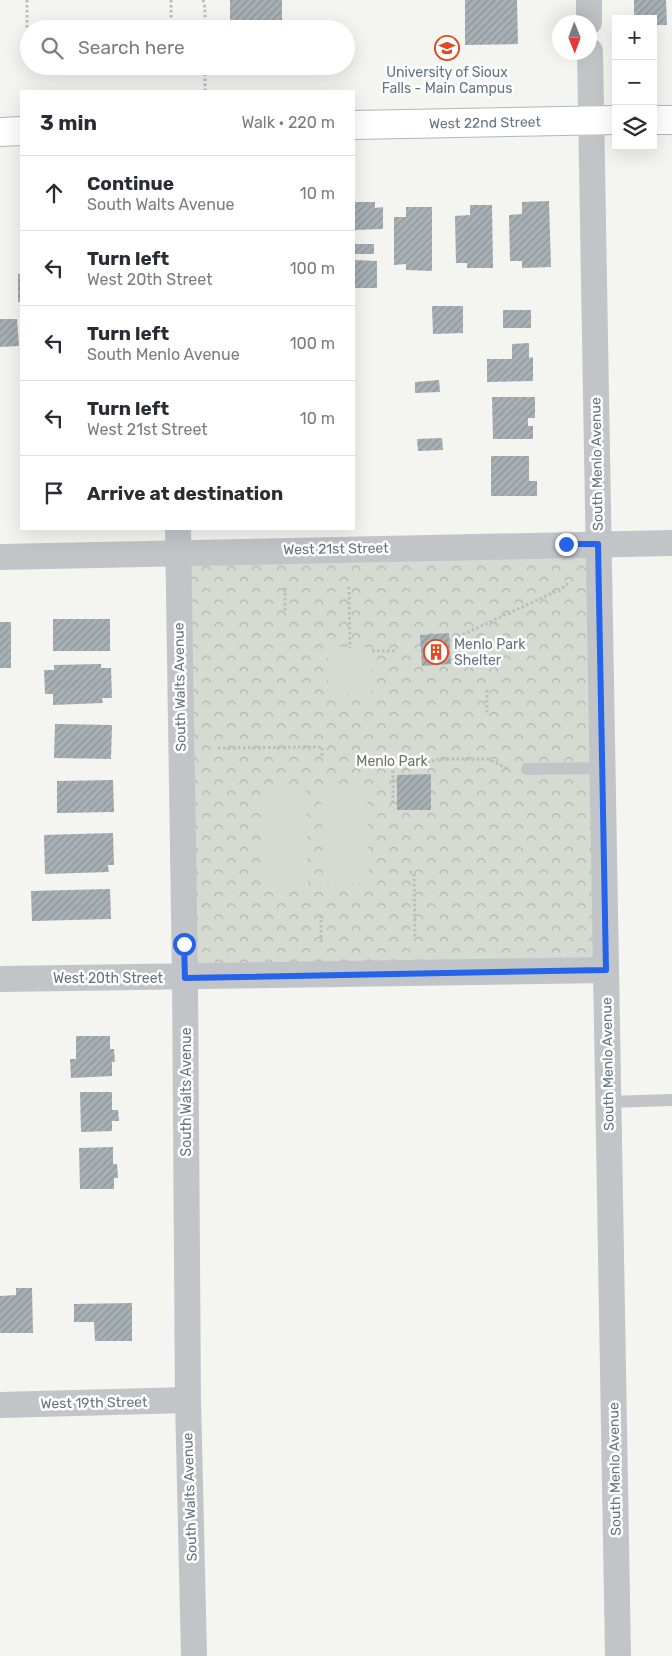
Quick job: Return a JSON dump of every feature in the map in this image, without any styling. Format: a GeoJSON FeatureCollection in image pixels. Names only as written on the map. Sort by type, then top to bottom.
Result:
{"type":"FeatureCollection","features":[{"type":"Feature","properties":{"kind":"street"},"geometry":{"type":"LineString","coordinates":[[589,0],[589,15]]}},
{"type":"Feature","properties":{"kind":"street","name":"South Menlo Avenue"},"geometry":{"type":"LineString","coordinates":[[592,60],[603,121],[598,544],[618,1656]]}},
{"type":"Feature","properties":{"kind":"street"},"geometry":{"type":"LineString","coordinates":[[657,120],[672,120]]}},
{"type":"Feature","properties":{"kind":"street","name":"West 22nd Street"},"geometry":{"type":"LineString","coordinates":[[355,125],[603,121]]}},
{"type":"Feature","properties":{"kind":"street"},"geometry":{"type":"LineString","coordinates":[[0,132],[20,131]]}},
{"type":"Feature","properties":{"kind":"street","name":"West 21st Street"},"geometry":{"type":"LineString","coordinates":[[0,557],[178,541],[672,543]]}},
{"type":"Feature","properties":{"kind":"street","name":"South Walts Avenue"},"geometry":{"type":"LineString","coordinates":[[178,541],[185,978],[188,1400],[194,1656]]}},
{"type":"Feature","properties":{"kind":"street","name":"West 20th Street"},"geometry":{"type":"LineString","coordinates":[[0,979],[185,978],[606,970]]}},
{"type":"Feature","properties":{"kind":"street","name":"West 19th Street"},"geometry":{"type":"LineString","coordinates":[[0,1405],[188,1400]]}},
{"type":"Feature","properties":{"kind":"lane"},"geometry":{"type":"LineString","coordinates":[[527,769],[602,768]]}},
{"type":"Feature","properties":{"kind":"lane"},"geometry":{"type":"LineString","coordinates":[[608,1102],[672,1100]]}},
{"type":"Feature","properties":{"kind":"path"},"geometry":{"type":"LineString","coordinates":[[27,0],[27,20]]}},
{"type":"Feature","properties":{"kind":"path"},"geometry":{"type":"LineString","coordinates":[[171,0],[171,20]]}},
{"type":"Feature","properties":{"kind":"path"},"geometry":{"type":"LineString","coordinates":[[203,0],[205,20]]}},
{"type":"Feature","properties":{"kind":"path"},"geometry":{"type":"LineString","coordinates":[[205,75],[205,90]]}},
{"type":"Feature","properties":{"kind":"path"},"geometry":{"type":"LineString","coordinates":[[449,641],[561,589],[568,583]]}},
{"type":"Feature","properties":{"kind":"path"},"geometry":{"type":"LineString","coordinates":[[349,587],[350,648]]}},
{"type":"Feature","properties":{"kind":"path"},"geometry":{"type":"LineString","coordinates":[[285,588],[285,612]]}},
{"type":"Feature","properties":{"kind":"path"},"geometry":{"type":"LineString","coordinates":[[372,651],[397,651]]}},
{"type":"Feature","properties":{"kind":"path"},"geometry":{"type":"LineString","coordinates":[[487,690],[487,714]]}},
{"type":"Feature","properties":{"kind":"path"},"geometry":{"type":"LineString","coordinates":[[218,748],[322,746],[322,758]]}},
{"type":"Feature","properties":{"kind":"path"},"geometry":{"type":"LineString","coordinates":[[393,803],[393,762],[488,758],[507,769],[527,769]]}},
{"type":"Feature","properties":{"kind":"path"},"geometry":{"type":"LineString","coordinates":[[410,872],[414,873],[415,940]]}},
{"type":"Feature","properties":{"kind":"path"},"geometry":{"type":"LineString","coordinates":[[321,916],[321,942]]}},
{"type":"Feature","properties":{"kind":"green space","name":"Menlo Park"},"geometry":{"type":"Polygon","coordinates":[[[598,544],[606,970],[185,978],[178,553],[598,544]]]}},
{"type":"Feature","properties":{"kind":"green space"},"geometry":{"type":"Polygon","coordinates":[[[328,647],[372,647],[372,693],[328,694],[328,647]]]}},
{"type":"Feature","properties":{"kind":"green space"},"geometry":{"type":"Polygon","coordinates":[[[367,784],[369,884],[323,885],[321,785],[367,784]]]}},
{"type":"Feature","properties":{"kind":"green space"},"geometry":{"type":"Polygon","coordinates":[[[306,786],[308,886],[262,887],[260,787],[306,786]]]}},
{"type":"Feature","properties":{"kind":"building"},"geometry":{"type":"Polygon","coordinates":[[[230,0],[282,0],[282,20],[230,20],[230,0]]]}},
{"type":"Feature","properties":{"kind":"building"},"geometry":{"type":"Polygon","coordinates":[[[465,0],[517,0],[518,44],[465,45],[465,0]]]}},
{"type":"Feature","properties":{"kind":"building"},"geometry":{"type":"Polygon","coordinates":[[[634,0],[666,0],[667,25],[657,25],[657,15],[634,15],[634,0]]]}},
{"type":"Feature","properties":{"kind":"building"},"geometry":{"type":"Polygon","coordinates":[[[549,201],[551,267],[522,268],[522,261],[510,261],[509,215],[522,214],[522,202],[549,201]]]}},
{"type":"Feature","properties":{"kind":"building"},"geometry":{"type":"Polygon","coordinates":[[[355,202],[375,202],[375,208],[383,207],[383,229],[355,230],[355,202]]]}},
{"type":"Feature","properties":{"kind":"building"},"geometry":{"type":"Polygon","coordinates":[[[470,205],[492,205],[493,268],[467,268],[467,263],[456,263],[455,216],[470,215],[470,205]]]}},
{"type":"Feature","properties":{"kind":"building"},"geometry":{"type":"Polygon","coordinates":[[[406,207],[432,207],[432,271],[406,270],[406,264],[394,265],[394,217],[406,217],[406,207]]]}},
{"type":"Feature","properties":{"kind":"building"},"geometry":{"type":"Polygon","coordinates":[[[355,244],[374,244],[374,254],[355,254],[355,244]]]}},
{"type":"Feature","properties":{"kind":"building"},"geometry":{"type":"Polygon","coordinates":[[[355,260],[377,261],[377,288],[355,288],[355,260]]]}},
{"type":"Feature","properties":{"kind":"building"},"geometry":{"type":"Polygon","coordinates":[[[18,274],[20,274],[20,302],[18,302],[18,274]]]}},
{"type":"Feature","properties":{"kind":"building"},"geometry":{"type":"Polygon","coordinates":[[[432,306],[463,306],[463,333],[433,334],[432,306]]]}},
{"type":"Feature","properties":{"kind":"building"},"geometry":{"type":"Polygon","coordinates":[[[503,310],[531,310],[531,328],[503,328],[503,310]]]}},
{"type":"Feature","properties":{"kind":"building"},"geometry":{"type":"Polygon","coordinates":[[[0,319],[17,319],[19,346],[0,347],[0,319]]]}},
{"type":"Feature","properties":{"kind":"building"},"geometry":{"type":"Polygon","coordinates":[[[529,343],[529,358],[533,357],[533,381],[487,382],[487,359],[512,359],[512,344],[529,343]]]}},
{"type":"Feature","properties":{"kind":"building"},"geometry":{"type":"Polygon","coordinates":[[[439,380],[440,392],[415,393],[415,382],[439,380]]]}},
{"type":"Feature","properties":{"kind":"building"},"geometry":{"type":"Polygon","coordinates":[[[492,397],[535,397],[535,418],[528,418],[528,426],[533,426],[533,439],[493,439],[492,397]]]}},
{"type":"Feature","properties":{"kind":"building"},"geometry":{"type":"Polygon","coordinates":[[[442,438],[443,450],[418,451],[417,439],[442,438]]]}},
{"type":"Feature","properties":{"kind":"building"},"geometry":{"type":"Polygon","coordinates":[[[491,456],[529,456],[529,481],[537,481],[537,496],[491,496],[491,456]]]}},
{"type":"Feature","properties":{"kind":"building"},"geometry":{"type":"Polygon","coordinates":[[[53,619],[110,619],[110,651],[53,651],[53,619]]]}},
{"type":"Feature","properties":{"kind":"building"},"geometry":{"type":"Polygon","coordinates":[[[0,622],[11,622],[11,668],[0,668],[0,622]]]}},
{"type":"Feature","properties":{"kind":"building","name":"Menlo Park Shelter"},"geometry":{"type":"Polygon","coordinates":[[[449,633],[451,664],[422,666],[420,635],[449,633]]]}},
{"type":"Feature","properties":{"kind":"building"},"geometry":{"type":"Polygon","coordinates":[[[101,664],[101,668],[111,668],[112,698],[102,698],[103,703],[53,705],[53,694],[45,694],[44,670],[54,670],[54,665],[101,664]]]}},
{"type":"Feature","properties":{"kind":"building"},"geometry":{"type":"Polygon","coordinates":[[[55,724],[112,725],[111,759],[54,758],[55,724]]]}},
{"type":"Feature","properties":{"kind":"building"},"geometry":{"type":"Polygon","coordinates":[[[431,774],[431,810],[397,810],[397,775],[431,774]]]}},
{"type":"Feature","properties":{"kind":"building"},"geometry":{"type":"Polygon","coordinates":[[[113,780],[114,812],[57,813],[57,781],[113,780]]]}},
{"type":"Feature","properties":{"kind":"building"},"geometry":{"type":"Polygon","coordinates":[[[113,833],[114,865],[108,865],[109,872],[45,874],[44,835],[113,833]]]}},
{"type":"Feature","properties":{"kind":"building"},"geometry":{"type":"Polygon","coordinates":[[[110,889],[111,919],[32,921],[31,891],[110,889]]]}},
{"type":"Feature","properties":{"kind":"building"},"geometry":{"type":"Polygon","coordinates":[[[76,1036],[110,1036],[110,1049],[114,1049],[115,1062],[112,1062],[112,1076],[71,1078],[70,1059],[76,1059],[76,1036]]]}},
{"type":"Feature","properties":{"kind":"building"},"geometry":{"type":"Polygon","coordinates":[[[80,1092],[112,1092],[112,1110],[118,1110],[119,1121],[112,1121],[112,1131],[81,1132],[80,1092]]]}},
{"type":"Feature","properties":{"kind":"building"},"geometry":{"type":"Polygon","coordinates":[[[113,1147],[113,1164],[117,1164],[118,1178],[114,1178],[114,1189],[80,1189],[79,1148],[113,1147]]]}},
{"type":"Feature","properties":{"kind":"building"},"geometry":{"type":"Polygon","coordinates":[[[16,1288],[32,1288],[33,1333],[0,1333],[0,1296],[16,1295],[16,1288]]]}},
{"type":"Feature","properties":{"kind":"building"},"geometry":{"type":"Polygon","coordinates":[[[132,1303],[132,1341],[95,1341],[94,1322],[74,1322],[74,1304],[132,1303]]]}},
{"type":"Feature","properties":{"kind":"place","name":"University of Sioux Falls - Main Campus"},"geometry":{"type":"Point","coordinates":[447,48]}},
{"type":"Feature","properties":{"kind":"place","name":"Menlo Park Shelter"},"geometry":{"type":"Point","coordinates":[436,652]}},
{"type":"Feature","properties":{"kind":"route"},"geometry":{"type":"LineString","coordinates":[[184,944],[185,978],[606,970],[598,544],[566,544]]}}]}
